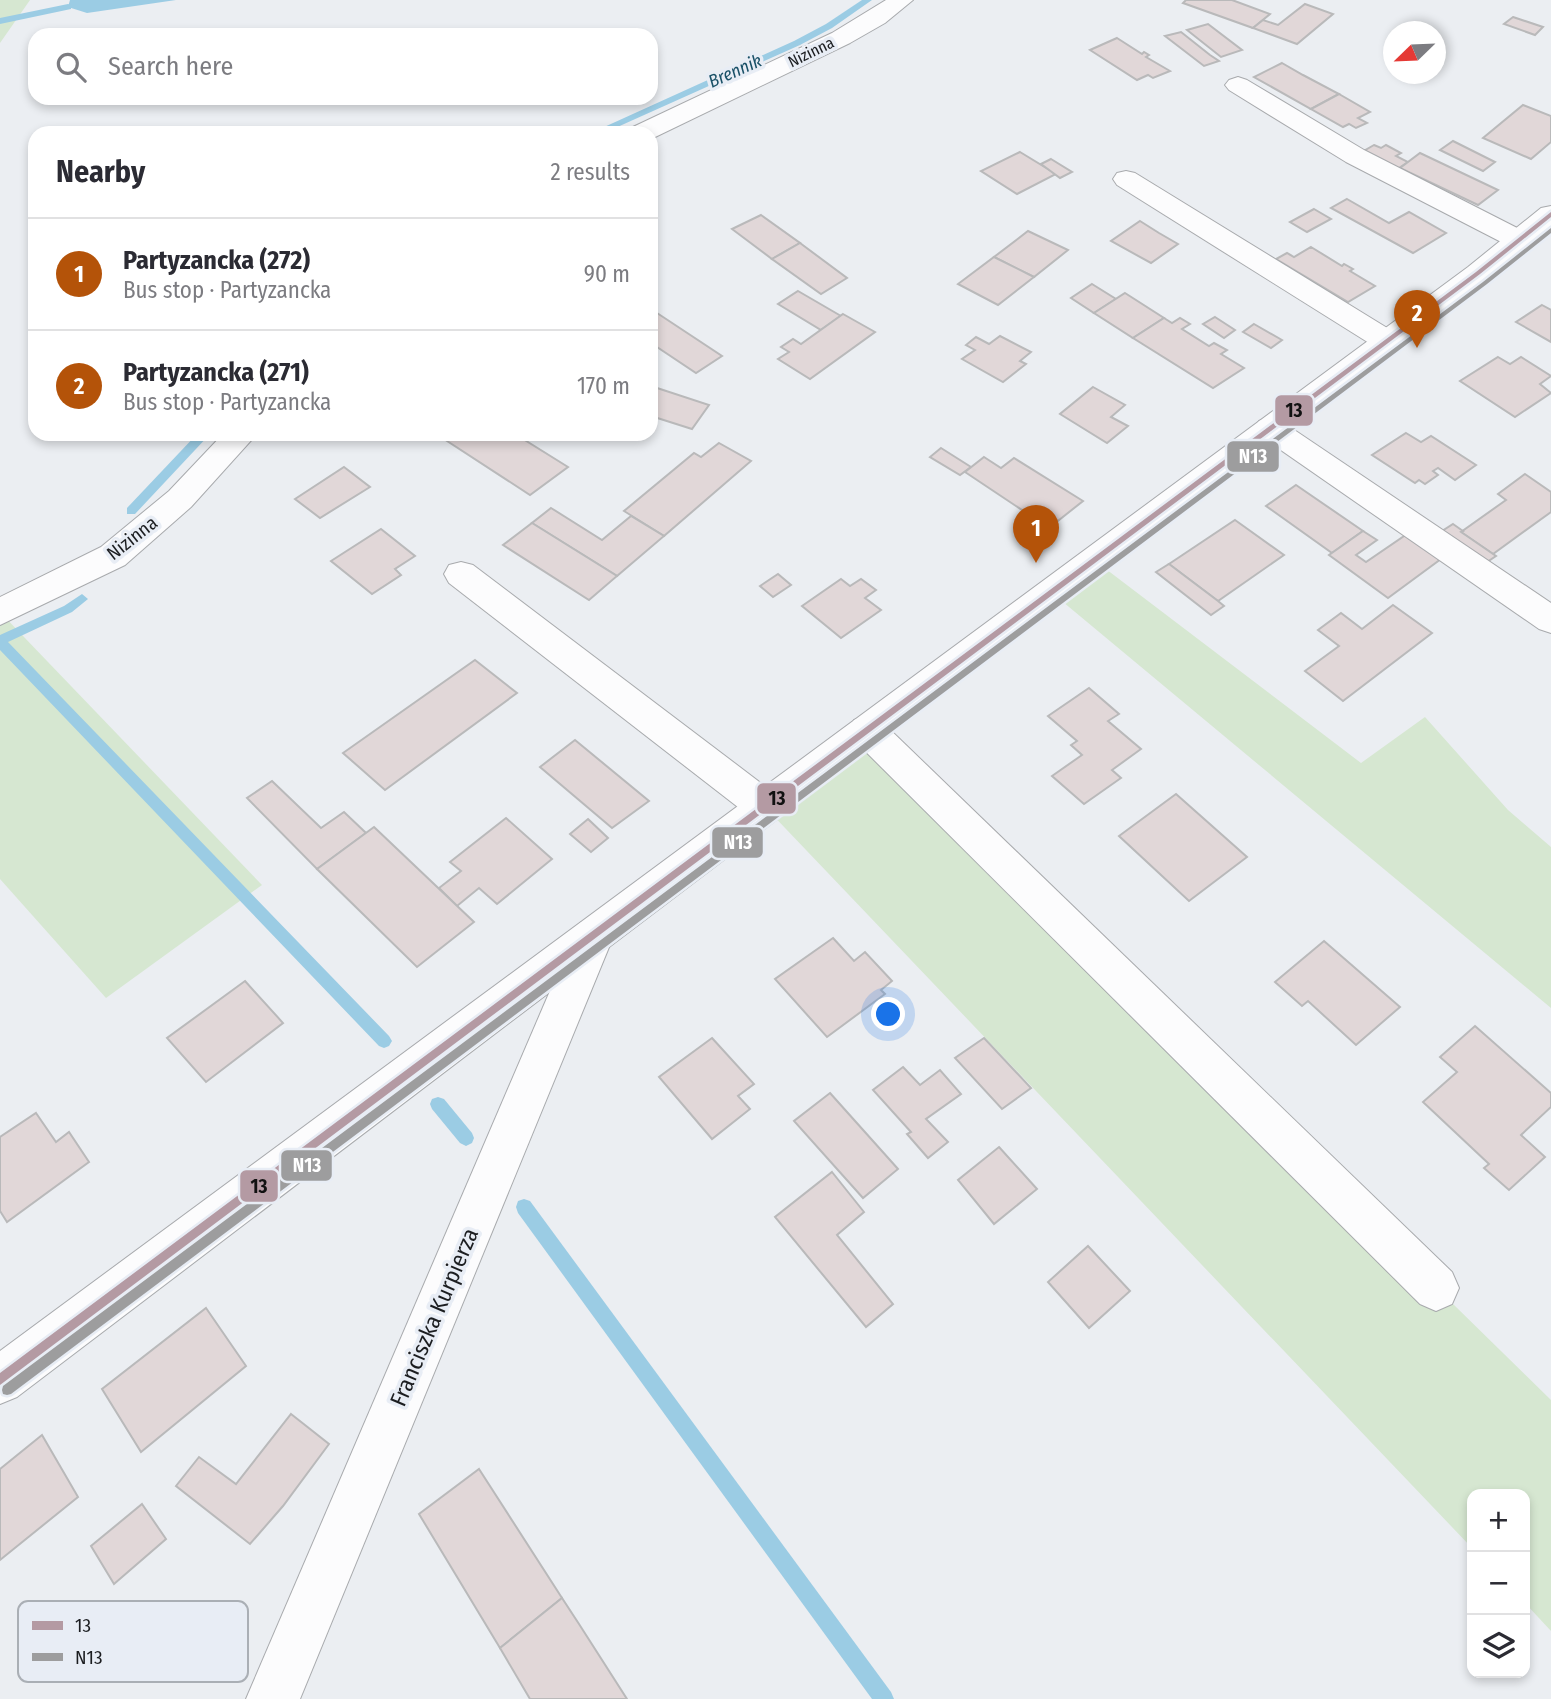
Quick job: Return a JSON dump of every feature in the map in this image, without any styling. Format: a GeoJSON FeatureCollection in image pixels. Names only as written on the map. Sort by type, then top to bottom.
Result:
{"type":"FeatureCollection","features":[{"type":"Feature","properties":{"kind":"street","name":"Nizinna"},"geometry":{"type":"LineString","coordinates":[[657,126],[841,38],[877,18],[901,0]]}},
{"type":"Feature","properties":{"kind":"street"},"geometry":{"type":"LineString","coordinates":[[1238,85],[1355,156],[1519,240]]}},
{"type":"Feature","properties":{"kind":"street"},"geometry":{"type":"LineString","coordinates":[[1126,179],[1387,341]]}},
{"type":"Feature","properties":{"kind":"street"},"geometry":{"type":"LineString","coordinates":[[0,1380],[1387,341],[1551,214]]}},
{"type":"Feature","properties":{"kind":"street"},"geometry":{"type":"LineString","coordinates":[[1270,428],[1551,620]]}},
{"type":"Feature","properties":{"kind":"street","name":"Nizinna"},"geometry":{"type":"LineString","coordinates":[[0,612],[113,556],[180,499],[234,441]]}},
{"type":"Feature","properties":{"kind":"street"},"geometry":{"type":"LineString","coordinates":[[461,574],[765,807]]}},
{"type":"Feature","properties":{"kind":"street"},"geometry":{"type":"LineString","coordinates":[[867,730],[1436,1288]]}},
{"type":"Feature","properties":{"kind":"street","name":"Franciszka Kurpierza"},"geometry":{"type":"LineString","coordinates":[[273,1699],[594,935]]}},
{"type":"Feature","properties":{"kind":"green space"},"geometry":{"type":"Polygon","coordinates":[[[0,0],[30,0],[0,43],[0,0]]]}},
{"type":"Feature","properties":{"kind":"green space"},"geometry":{"type":"Polygon","coordinates":[[[1094,560],[1361,763],[1425,717],[1508,810],[1551,847],[1551,1008],[1051,592],[1094,560]]]}},
{"type":"Feature","properties":{"kind":"green space"},"geometry":{"type":"Polygon","coordinates":[[[0,612],[262,885],[106,998],[0,879],[0,612]]]}},
{"type":"Feature","properties":{"kind":"green space"},"geometry":{"type":"Polygon","coordinates":[[[867,730],[1551,1400],[1551,1631],[1530,1608],[1530,1489],[1467,1489],[1467,1543],[765,807],[867,730]]]}},
{"type":"Feature","properties":{"kind":"water"},"geometry":{"type":"Polygon","coordinates":[[[70,0],[176,0],[87,13],[68,7],[70,0]]]}},
{"type":"Feature","properties":{"kind":"building"},"geometry":{"type":"Polygon","coordinates":[[[1186,0],[1232,0],[1270,14],[1253,28],[1183,3],[1186,0]]]}},
{"type":"Feature","properties":{"kind":"building"},"geometry":{"type":"Polygon","coordinates":[[[1305,4],[1333,14],[1297,44],[1253,28],[1263,20],[1278,25],[1305,4]]]}},
{"type":"Feature","properties":{"kind":"building"},"geometry":{"type":"Polygon","coordinates":[[[1513,17],[1543,27],[1535,35],[1504,24],[1513,17]]]}},
{"type":"Feature","properties":{"kind":"building"},"geometry":{"type":"Polygon","coordinates":[[[1208,24],[1242,50],[1221,57],[1187,30],[1208,24]]]}},
{"type":"Feature","properties":{"kind":"building"},"geometry":{"type":"Polygon","coordinates":[[[1181,32],[1219,61],[1204,66],[1165,36],[1181,32]]]}},
{"type":"Feature","properties":{"kind":"building"},"geometry":{"type":"Polygon","coordinates":[[[1117,38],[1142,54],[1144,52],[1149,55],[1146,57],[1170,71],[1153,78],[1148,75],[1137,80],[1090,50],[1117,38]]]}},
{"type":"Feature","properties":{"kind":"building"},"geometry":{"type":"Polygon","coordinates":[[[1282,63],[1339,94],[1311,109],[1254,77],[1282,63]]]}},
{"type":"Feature","properties":{"kind":"building"},"geometry":{"type":"Polygon","coordinates":[[[1339,94],[1370,112],[1358,118],[1367,123],[1356,128],[1349,124],[1343,127],[1311,109],[1339,94]]]}},
{"type":"Feature","properties":{"kind":"building"},"geometry":{"type":"Polygon","coordinates":[[[1523,105],[1551,116],[1551,142],[1531,159],[1483,138],[1523,105]]]}},
{"type":"Feature","properties":{"kind":"building"},"geometry":{"type":"Polygon","coordinates":[[[1453,141],[1495,162],[1483,171],[1440,150],[1453,141]]]}},
{"type":"Feature","properties":{"kind":"building"},"geometry":{"type":"Polygon","coordinates":[[[1374,145],[1381,148],[1386,145],[1401,153],[1396,156],[1408,162],[1396,170],[1362,152],[1374,145]]]}},
{"type":"Feature","properties":{"kind":"building"},"geometry":{"type":"Polygon","coordinates":[[[1020,152],[1056,174],[1017,194],[981,171],[1020,152]]]}},
{"type":"Feature","properties":{"kind":"building"},"geometry":{"type":"Polygon","coordinates":[[[1420,153],[1498,190],[1478,205],[1400,168],[1420,153]]]}},
{"type":"Feature","properties":{"kind":"building"},"geometry":{"type":"Polygon","coordinates":[[[1051,159],[1072,172],[1060,178],[1041,164],[1051,159]]]}},
{"type":"Feature","properties":{"kind":"building"},"geometry":{"type":"Polygon","coordinates":[[[1347,199],[1389,223],[1409,212],[1446,233],[1413,253],[1331,208],[1347,199]]]}},
{"type":"Feature","properties":{"kind":"building"},"geometry":{"type":"Polygon","coordinates":[[[1314,209],[1331,219],[1307,232],[1290,222],[1314,209]]]}},
{"type":"Feature","properties":{"kind":"building"},"geometry":{"type":"Polygon","coordinates":[[[761,215],[800,243],[772,259],[732,229],[761,215]]]}},
{"type":"Feature","properties":{"kind":"building"},"geometry":{"type":"Polygon","coordinates":[[[1140,221],[1178,244],[1151,263],[1111,241],[1140,221]]]}},
{"type":"Feature","properties":{"kind":"building"},"geometry":{"type":"Polygon","coordinates":[[[1028,231],[1068,250],[1034,277],[994,257],[1028,231]]]}},
{"type":"Feature","properties":{"kind":"building"},"geometry":{"type":"Polygon","coordinates":[[[800,243],[847,278],[821,294],[772,259],[800,243]]]}},
{"type":"Feature","properties":{"kind":"building"},"geometry":{"type":"Polygon","coordinates":[[[1311,247],[1342,266],[1344,264],[1353,269],[1350,271],[1375,286],[1348,302],[1276,259],[1287,253],[1294,257],[1311,247]]]}},
{"type":"Feature","properties":{"kind":"building"},"geometry":{"type":"Polygon","coordinates":[[[994,257],[1034,277],[998,305],[958,284],[994,257]]]}},
{"type":"Feature","properties":{"kind":"building"},"geometry":{"type":"Polygon","coordinates":[[[1092,284],[1116,299],[1094,313],[1071,298],[1092,284]]]}},
{"type":"Feature","properties":{"kind":"building"},"geometry":{"type":"Polygon","coordinates":[[[798,291],[841,316],[821,330],[778,304],[798,291]]]}},
{"type":"Feature","properties":{"kind":"building"},"geometry":{"type":"Polygon","coordinates":[[[1125,293],[1164,318],[1133,338],[1094,313],[1125,293]]]}},
{"type":"Feature","properties":{"kind":"building"},"geometry":{"type":"Polygon","coordinates":[[[1542,305],[1551,310],[1551,342],[1516,322],[1542,305]]]}},
{"type":"Feature","properties":{"kind":"building"},"geometry":{"type":"Polygon","coordinates":[[[658,314],[722,356],[696,373],[658,348],[658,314]]]}},
{"type":"Feature","properties":{"kind":"building"},"geometry":{"type":"Polygon","coordinates":[[[843,314],[875,332],[810,379],[778,359],[789,352],[781,347],[793,339],[801,344],[843,314]]]}},
{"type":"Feature","properties":{"kind":"building"},"geometry":{"type":"Polygon","coordinates":[[[1215,317],[1235,330],[1224,338],[1203,324],[1215,317]]]}},
{"type":"Feature","properties":{"kind":"building"},"geometry":{"type":"Polygon","coordinates":[[[1164,318],[1172,323],[1180,318],[1190,324],[1182,329],[1209,346],[1214,343],[1227,350],[1221,354],[1244,368],[1213,388],[1133,338],[1164,318]]]}},
{"type":"Feature","properties":{"kind":"building"},"geometry":{"type":"Polygon","coordinates":[[[1254,324],[1282,340],[1271,348],[1243,332],[1254,324]]]}},
{"type":"Feature","properties":{"kind":"building"},"geometry":{"type":"Polygon","coordinates":[[[1000,336],[1031,352],[1020,361],[1026,364],[1003,382],[962,359],[975,350],[966,345],[976,337],[989,344],[1000,336]]]}},
{"type":"Feature","properties":{"kind":"building"},"geometry":{"type":"Polygon","coordinates":[[[1498,357],[1510,364],[1521,357],[1551,376],[1540,384],[1551,393],[1515,417],[1460,381],[1498,357]]]}},
{"type":"Feature","properties":{"kind":"building"},"geometry":{"type":"Polygon","coordinates":[[[1093,387],[1125,405],[1111,417],[1128,426],[1107,443],[1060,414],[1093,387]]]}},
{"type":"Feature","properties":{"kind":"building"},"geometry":{"type":"Polygon","coordinates":[[[658,388],[709,405],[692,429],[658,418],[658,388]]]}},
{"type":"Feature","properties":{"kind":"building"},"geometry":{"type":"Polygon","coordinates":[[[1406,433],[1421,442],[1431,436],[1476,465],[1455,480],[1438,468],[1433,471],[1438,475],[1425,484],[1419,480],[1415,483],[1372,455],[1406,433]]]}},
{"type":"Feature","properties":{"kind":"building"},"geometry":{"type":"Polygon","coordinates":[[[447,441],[526,441],[568,467],[530,495],[447,441]]]}},
{"type":"Feature","properties":{"kind":"building"},"geometry":{"type":"Polygon","coordinates":[[[719,443],[751,461],[664,536],[624,511],[694,453],[701,457],[719,443]]]}},
{"type":"Feature","properties":{"kind":"building"},"geometry":{"type":"Polygon","coordinates":[[[941,448],[971,467],[960,475],[930,457],[941,448]]]}},
{"type":"Feature","properties":{"kind":"building"},"geometry":{"type":"Polygon","coordinates":[[[984,457],[1001,468],[1014,458],[1083,501],[1049,528],[965,472],[984,457]]]}},
{"type":"Feature","properties":{"kind":"building"},"geometry":{"type":"Polygon","coordinates":[[[344,467],[370,487],[320,518],[295,499],[344,467]]]}},
{"type":"Feature","properties":{"kind":"building"},"geometry":{"type":"Polygon","coordinates":[[[1525,474],[1551,492],[1551,512],[1493,554],[1461,532],[1506,500],[1498,494],[1525,474]]]}},
{"type":"Feature","properties":{"kind":"building"},"geometry":{"type":"Polygon","coordinates":[[[1296,485],[1363,531],[1332,553],[1266,506],[1296,485]]]}},
{"type":"Feature","properties":{"kind":"building"},"geometry":{"type":"Polygon","coordinates":[[[551,508],[602,540],[631,516],[664,536],[617,576],[532,523],[551,508]]]}},
{"type":"Feature","properties":{"kind":"building"},"geometry":{"type":"Polygon","coordinates":[[[1235,520],[1284,555],[1218,601],[1169,564],[1235,520]]]}},
{"type":"Feature","properties":{"kind":"building"},"geometry":{"type":"Polygon","coordinates":[[[532,523],[617,576],[589,600],[503,545],[532,523]]]}},
{"type":"Feature","properties":{"kind":"building"},"geometry":{"type":"Polygon","coordinates":[[[1453,524],[1496,556],[1484,564],[1439,533],[1453,524]]]}},
{"type":"Feature","properties":{"kind":"building"},"geometry":{"type":"Polygon","coordinates":[[[381,529],[415,556],[395,569],[401,575],[372,594],[331,561],[381,529]]]}},
{"type":"Feature","properties":{"kind":"building"},"geometry":{"type":"Polygon","coordinates":[[[1363,531],[1377,540],[1356,555],[1366,562],[1410,532],[1445,556],[1388,598],[1329,555],[1363,531]]]}},
{"type":"Feature","properties":{"kind":"building"},"geometry":{"type":"Polygon","coordinates":[[[1169,564],[1224,606],[1211,615],[1156,572],[1169,564]]]}},
{"type":"Feature","properties":{"kind":"building"},"geometry":{"type":"Polygon","coordinates":[[[778,574],[791,585],[773,597],[760,586],[778,574]]]}},
{"type":"Feature","properties":{"kind":"building"},"geometry":{"type":"Polygon","coordinates":[[[841,579],[850,586],[861,579],[876,590],[865,598],[881,610],[841,638],[802,606],[841,579]]]}},
{"type":"Feature","properties":{"kind":"building"},"geometry":{"type":"Polygon","coordinates":[[[1393,605],[1432,633],[1343,701],[1305,671],[1339,646],[1318,630],[1341,613],[1362,629],[1393,605]]]}},
{"type":"Feature","properties":{"kind":"building"},"geometry":{"type":"Polygon","coordinates":[[[475,660],[517,693],[385,790],[343,753],[475,660]]]}},
{"type":"Feature","properties":{"kind":"building"},"geometry":{"type":"Polygon","coordinates":[[[1089,688],[1119,714],[1108,721],[1141,749],[1112,770],[1121,778],[1084,804],[1052,776],[1082,755],[1071,745],[1077,741],[1048,716],[1089,688]]]}},
{"type":"Feature","properties":{"kind":"building"},"geometry":{"type":"Polygon","coordinates":[[[575,740],[649,801],[612,828],[540,767],[575,740]]]}},
{"type":"Feature","properties":{"kind":"building"},"geometry":{"type":"Polygon","coordinates":[[[272,781],[321,828],[344,812],[366,833],[317,869],[247,798],[272,781]]]}},
{"type":"Feature","properties":{"kind":"building"},"geometry":{"type":"Polygon","coordinates":[[[1176,794],[1247,857],[1189,901],[1119,836],[1176,794]]]}},
{"type":"Feature","properties":{"kind":"building"},"geometry":{"type":"Polygon","coordinates":[[[506,818],[552,859],[497,904],[479,888],[457,906],[439,888],[461,871],[450,862],[506,818]]]}},
{"type":"Feature","properties":{"kind":"building"},"geometry":{"type":"Polygon","coordinates":[[[588,819],[608,838],[591,852],[570,834],[588,819]]]}},
{"type":"Feature","properties":{"kind":"building"},"geometry":{"type":"Polygon","coordinates":[[[374,827],[474,922],[417,967],[317,869],[374,827]]]}},
{"type":"Feature","properties":{"kind":"building"},"geometry":{"type":"Polygon","coordinates":[[[833,938],[854,961],[865,952],[892,981],[881,990],[885,994],[827,1037],[775,979],[833,938]]]}},
{"type":"Feature","properties":{"kind":"building"},"geometry":{"type":"Polygon","coordinates":[[[1324,941],[1400,1007],[1356,1045],[1308,1001],[1302,1006],[1275,982],[1324,941]]]}},
{"type":"Feature","properties":{"kind":"building"},"geometry":{"type":"Polygon","coordinates":[[[245,981],[283,1023],[206,1082],[167,1038],[245,981]]]}},
{"type":"Feature","properties":{"kind":"building"},"geometry":{"type":"Polygon","coordinates":[[[1475,1026],[1551,1093],[1551,1107],[1521,1135],[1545,1157],[1509,1190],[1484,1168],[1489,1164],[1423,1102],[1457,1072],[1440,1057],[1475,1026]]]}},
{"type":"Feature","properties":{"kind":"building"},"geometry":{"type":"Polygon","coordinates":[[[712,1038],[754,1084],[738,1096],[750,1109],[712,1139],[659,1077],[712,1038]]]}},
{"type":"Feature","properties":{"kind":"building"},"geometry":{"type":"Polygon","coordinates":[[[984,1038],[1031,1088],[1002,1109],[955,1058],[984,1038]]]}},
{"type":"Feature","properties":{"kind":"building"},"geometry":{"type":"Polygon","coordinates":[[[903,1067],[920,1085],[940,1070],[961,1094],[926,1119],[948,1142],[928,1158],[907,1134],[911,1132],[873,1090],[903,1067]]]}},
{"type":"Feature","properties":{"kind":"building"},"geometry":{"type":"Polygon","coordinates":[[[830,1093],[898,1169],[863,1198],[794,1121],[830,1093]]]}},
{"type":"Feature","properties":{"kind":"building"},"geometry":{"type":"Polygon","coordinates":[[[36,1113],[56,1142],[69,1132],[89,1162],[7,1222],[0,1211],[0,1137],[36,1113]]]}},
{"type":"Feature","properties":{"kind":"building"},"geometry":{"type":"Polygon","coordinates":[[[999,1147],[1037,1189],[994,1224],[958,1180],[999,1147]]]}},
{"type":"Feature","properties":{"kind":"building"},"geometry":{"type":"Polygon","coordinates":[[[832,1172],[864,1212],[837,1235],[893,1304],[866,1327],[775,1217],[832,1172]]]}},
{"type":"Feature","properties":{"kind":"building"},"geometry":{"type":"Polygon","coordinates":[[[1088,1246],[1130,1291],[1089,1328],[1048,1282],[1088,1246]]]}},
{"type":"Feature","properties":{"kind":"building"},"geometry":{"type":"Polygon","coordinates":[[[206,1308],[246,1366],[141,1452],[102,1389],[206,1308]]]}},
{"type":"Feature","properties":{"kind":"building"},"geometry":{"type":"Polygon","coordinates":[[[291,1414],[329,1444],[283,1506],[250,1544],[176,1486],[199,1457],[236,1484],[291,1414]]]}},
{"type":"Feature","properties":{"kind":"building"},"geometry":{"type":"Polygon","coordinates":[[[42,1435],[78,1497],[0,1560],[0,1469],[42,1435]]]}},
{"type":"Feature","properties":{"kind":"building"},"geometry":{"type":"Polygon","coordinates":[[[479,1469],[562,1598],[500,1648],[419,1514],[479,1469]]]}},
{"type":"Feature","properties":{"kind":"building"},"geometry":{"type":"Polygon","coordinates":[[[142,1504],[166,1539],[114,1584],[91,1546],[142,1504]]]}},
{"type":"Feature","properties":{"kind":"building"},"geometry":{"type":"Polygon","coordinates":[[[562,1598],[627,1699],[530,1699],[500,1648],[562,1598]]]}},
{"type":"Feature","properties":{"kind":"waterway","name":"Brennik"},"geometry":{"type":"LineString","coordinates":[[612,126],[797,43],[868,0]]}},
{"type":"Feature","properties":{"kind":"waterway"},"geometry":{"type":"LineString","coordinates":[[0,21],[68,7]]}},
{"type":"Feature","properties":{"kind":"waterway","name":"Brennik"},"geometry":{"type":"LineString","coordinates":[[131,511],[197,441]]}},
{"type":"Feature","properties":{"kind":"waterway","name":"Brennik"},"geometry":{"type":"LineString","coordinates":[[0,640],[68,609],[82,599]]}},
{"type":"Feature","properties":{"kind":"waterway"},"geometry":{"type":"LineString","coordinates":[[0,642],[384,1041]]}},
{"type":"Feature","properties":{"kind":"waterway"},"geometry":{"type":"LineString","coordinates":[[438,1104],[466,1138]]}},
{"type":"Feature","properties":{"kind":"waterway"},"geometry":{"type":"LineString","coordinates":[[524,1207],[884,1699]]}},
{"type":"Feature","properties":{"kind":"transit line","name":"13"},"geometry":{"type":"LineString","coordinates":[[0,1380],[1478,273],[1551,214]]}},
{"type":"Feature","properties":{"kind":"transit line","name":"N13"},"geometry":{"type":"LineString","coordinates":[[7,1390],[1485,283],[1551,230]]}},
{"type":"Feature","properties":{"kind":"place","name":"Partyzancka (271)"},"geometry":{"type":"Point","coordinates":[1417,348]}},
{"type":"Feature","properties":{"kind":"place","name":"Partyzancka (272)"},"geometry":{"type":"Point","coordinates":[1036,563]}}]}
